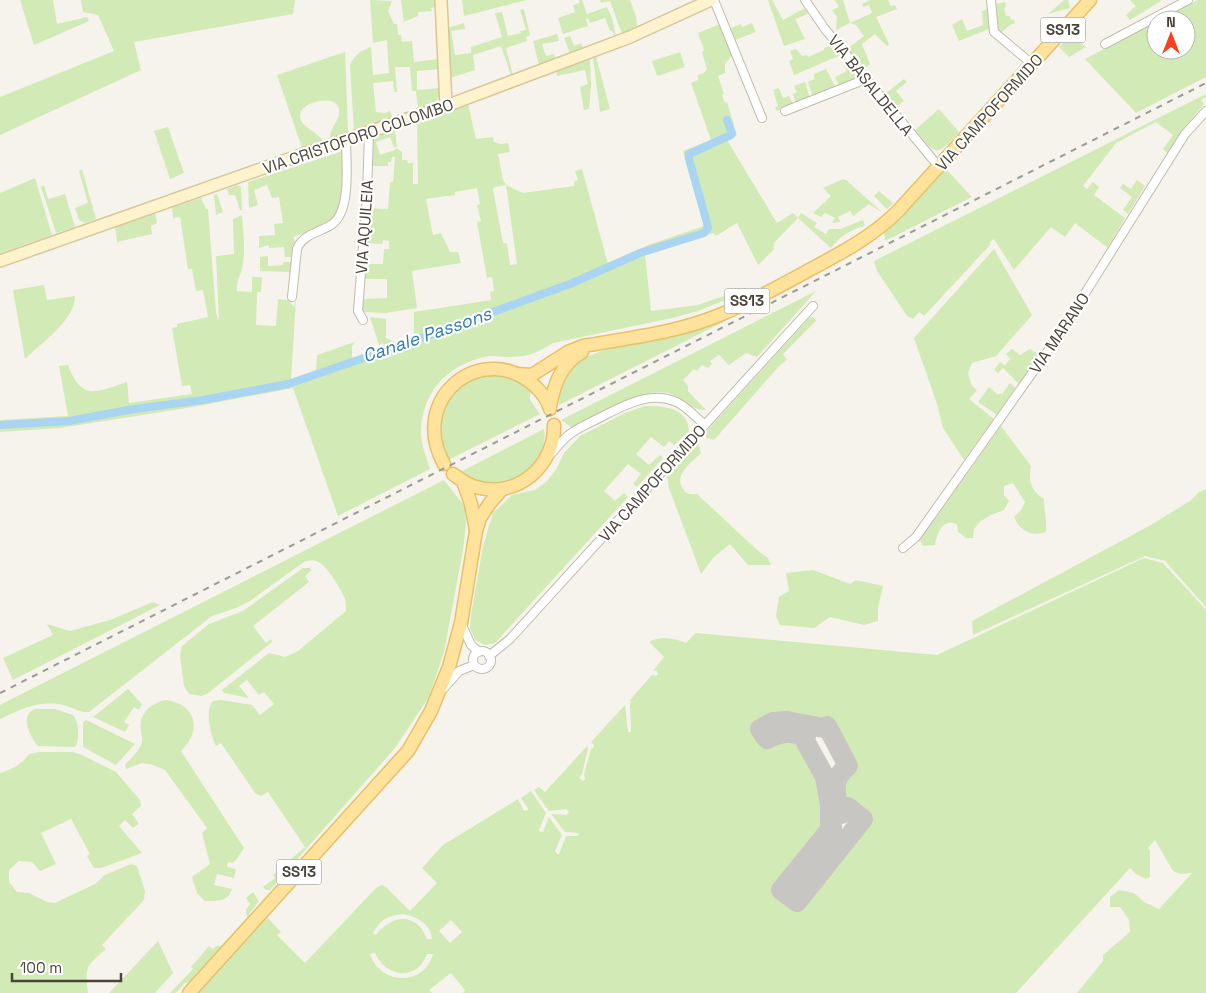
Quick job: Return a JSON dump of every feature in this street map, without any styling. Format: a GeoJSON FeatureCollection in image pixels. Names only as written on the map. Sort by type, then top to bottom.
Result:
{"type":"FeatureCollection","features":[{"type":"Feature","properties":{"kind":"main road"},"geometry":{"type":"LineString","coordinates":[[441,0],[446,106]]}},
{"type":"Feature","properties":{"kind":"main road","name":"VIA CRISTOFORO COLOMBO"},"geometry":{"type":"LineString","coordinates":[[0,261],[446,106],[630,38],[713,0]]}},
{"type":"Feature","properties":{"kind":"main road","name":"VIA CAMPOFORMIDO"},"geometry":{"type":"LineString","coordinates":[[885,223],[940,167],[1090,0]]}},
{"type":"Feature","properties":{"kind":"main road","name":"SS13"},"geometry":{"type":"LineString","coordinates":[[517,374],[532,375],[568,352],[595,344],[684,326],[718,316],[834,256],[885,223]]}},
{"type":"Feature","properties":{"kind":"main road","name":"SS13"},"geometry":{"type":"LineString","coordinates":[[476,531],[472,504],[438,453],[434,440],[435,415],[439,403],[446,392],[461,379],[479,371],[491,369],[504,370],[530,381],[540,391],[550,408],[555,385],[566,365],[572,358],[595,344]]}},
{"type":"Feature","properties":{"kind":"main road"},"geometry":{"type":"LineString","coordinates":[[453,473],[475,487],[488,490],[502,489],[522,483],[535,474],[545,462],[551,448],[554,425]]}},
{"type":"Feature","properties":{"kind":"main road","name":"SS13"},"geometry":{"type":"LineString","coordinates":[[189,993],[408,751],[422,728],[449,667],[461,623],[476,531],[484,512],[502,489]]}},
{"type":"Feature","properties":{"kind":"street"},"geometry":{"type":"LineString","coordinates":[[713,0],[762,118]]}},
{"type":"Feature","properties":{"kind":"street","name":"VIA BASALDELLA"},"geometry":{"type":"LineString","coordinates":[[805,0],[825,29],[940,167]]}},
{"type":"Feature","properties":{"kind":"street"},"geometry":{"type":"LineString","coordinates":[[991,0],[994,32],[1032,64]]}},
{"type":"Feature","properties":{"kind":"street"},"geometry":{"type":"LineString","coordinates":[[1105,44],[1188,0]]}},
{"type":"Feature","properties":{"kind":"street","name":"VIA BASALDELLA"},"geometry":{"type":"LineString","coordinates":[[785,111],[866,79]]}},
{"type":"Feature","properties":{"kind":"street","name":"VIA MARANO"},"geometry":{"type":"LineString","coordinates":[[903,548],[916,537],[1052,346],[1185,134],[1206,111]]}},
{"type":"Feature","properties":{"kind":"street","name":"VIA AQUILEIA"},"geometry":{"type":"LineString","coordinates":[[363,320],[358,311],[367,195],[369,133]]}},
{"type":"Feature","properties":{"kind":"street"},"geometry":{"type":"LineString","coordinates":[[292,297],[297,249],[300,243],[304,238],[333,224],[341,213],[346,194],[346,140]]}},
{"type":"Feature","properties":{"kind":"street","name":"VIA CAMPOFORMIDO"},"geometry":{"type":"LineString","coordinates":[[474,665],[480,669],[486,668],[490,663],[489,656],[510,639],[813,306]]}},
{"type":"Feature","properties":{"kind":"street","name":"VIA CAMPOFORMIDO"},"geometry":{"type":"LineString","coordinates":[[545,462],[561,442],[579,428],[621,407],[642,399],[664,398],[681,404],[705,425]]}},
{"type":"Feature","properties":{"kind":"street"},"geometry":{"type":"LineString","coordinates":[[461,623],[471,645],[479,652],[484,652],[489,656]]}},
{"type":"Feature","properties":{"kind":"street"},"geometry":{"type":"LineString","coordinates":[[439,693],[459,671],[474,665],[474,656],[479,652]]}},
{"type":"Feature","properties":{"kind":"green space"},"geometry":{"type":"Polygon","coordinates":[[[20,0],[53,0],[57,24],[87,17],[89,21],[34,45],[20,0]]]}},
{"type":"Feature","properties":{"kind":"green space"},"geometry":{"type":"Polygon","coordinates":[[[81,0],[295,0],[293,14],[134,42],[141,70],[0,135],[0,97],[114,51],[98,15],[83,12],[81,0]]]}},
{"type":"Feature","properties":{"kind":"green space"},"geometry":{"type":"Polygon","coordinates":[[[370,0],[392,1],[388,11],[394,24],[397,24],[398,35],[401,35],[402,42],[412,41],[414,62],[440,59],[440,69],[417,71],[417,90],[441,88],[436,100],[418,109],[416,91],[412,91],[410,67],[395,67],[397,92],[394,92],[393,81],[373,83],[376,112],[385,113],[390,111],[393,119],[354,132],[350,65],[358,54],[371,47],[373,75],[389,73],[387,40],[373,43],[370,0]]]}},
{"type":"Feature","properties":{"kind":"green space"},"geometry":{"type":"Polygon","coordinates":[[[401,0],[436,0],[436,7],[431,8],[432,11],[418,12],[418,16],[404,22],[401,0]]]}},
{"type":"Feature","properties":{"kind":"green space"},"geometry":{"type":"Polygon","coordinates":[[[462,0],[527,0],[464,16],[462,0]]]}},
{"type":"Feature","properties":{"kind":"green space"},"geometry":{"type":"Polygon","coordinates":[[[579,0],[582,0],[587,14],[607,7],[612,18],[616,36],[610,31],[605,18],[590,23],[588,18],[586,19],[588,26],[563,34],[558,18],[575,12],[573,5],[580,3],[579,0]]]}},
{"type":"Feature","properties":{"kind":"green space"},"geometry":{"type":"Polygon","coordinates":[[[600,0],[630,0],[636,16],[637,26],[622,34],[610,1],[601,3],[600,0]]]}},
{"type":"Feature","properties":{"kind":"green space"},"geometry":{"type":"Polygon","coordinates":[[[768,0],[772,0],[783,20],[805,8],[808,14],[795,19],[805,39],[784,46],[768,0]]]}},
{"type":"Feature","properties":{"kind":"green space"},"geometry":{"type":"Polygon","coordinates":[[[835,0],[843,0],[850,23],[836,30],[837,17],[832,10],[839,7],[835,0]]]}},
{"type":"Feature","properties":{"kind":"green space"},"geometry":{"type":"Polygon","coordinates":[[[871,0],[888,0],[891,6],[895,5],[897,9],[876,17],[889,44],[887,46],[875,34],[862,44],[870,64],[864,69],[847,49],[864,36],[856,25],[850,23],[872,13],[869,5],[863,7],[862,4],[871,0]]]}},
{"type":"Feature","properties":{"kind":"green space"},"geometry":{"type":"Polygon","coordinates":[[[1064,0],[1068,0],[1070,8],[1048,14],[1064,0]]]}},
{"type":"Feature","properties":{"kind":"green space"},"geometry":{"type":"Polygon","coordinates":[[[1130,0],[1161,1],[1130,20],[1126,15],[1136,6],[1130,0]]]}},
{"type":"Feature","properties":{"kind":"green space"},"geometry":{"type":"Polygon","coordinates":[[[1198,0],[1206,0],[1206,77],[1136,113],[1085,59],[1146,27],[1146,60],[1196,60],[1196,10],[1178,10],[1198,0]]]}},
{"type":"Feature","properties":{"kind":"green space"},"geometry":{"type":"Polygon","coordinates":[[[1005,2],[1006,16],[1010,16],[1011,20],[1014,19],[1015,23],[1001,33],[999,31],[996,4],[1005,2]]]}},
{"type":"Feature","properties":{"kind":"green space"},"geometry":{"type":"Polygon","coordinates":[[[524,9],[530,35],[526,37],[527,41],[506,48],[513,75],[511,75],[501,46],[473,55],[475,70],[450,78],[445,29],[464,23],[465,29],[451,31],[455,55],[471,53],[471,47],[502,37],[495,13],[502,12],[508,36],[526,30],[520,10],[524,9]]]}},
{"type":"Feature","properties":{"kind":"green space"},"geometry":{"type":"Polygon","coordinates":[[[989,9],[991,28],[959,41],[952,25],[962,19],[967,31],[983,25],[982,11],[989,9]]]}},
{"type":"Feature","properties":{"kind":"green space"},"geometry":{"type":"Polygon","coordinates":[[[752,23],[756,32],[735,40],[731,28],[741,24],[742,27],[752,23]]]}},
{"type":"Feature","properties":{"kind":"green space"},"geometry":{"type":"Polygon","coordinates":[[[720,24],[732,55],[725,64],[725,73],[718,76],[724,94],[722,95],[725,103],[727,102],[734,125],[732,126],[737,135],[727,140],[777,223],[793,213],[798,218],[774,243],[774,249],[758,265],[737,223],[716,236],[713,233],[645,255],[651,311],[698,305],[732,293],[735,296],[698,311],[672,318],[553,343],[541,350],[526,355],[484,357],[458,367],[438,384],[430,395],[425,408],[421,436],[430,469],[338,516],[293,388],[193,407],[60,428],[0,432],[0,420],[68,416],[59,366],[68,365],[79,385],[91,391],[107,389],[127,382],[129,403],[192,394],[190,385],[182,386],[172,328],[177,327],[177,324],[208,317],[203,290],[196,291],[192,269],[188,269],[180,217],[173,218],[172,207],[201,198],[206,209],[208,209],[216,313],[219,321],[216,256],[234,254],[233,219],[242,215],[244,255],[237,291],[252,292],[252,277],[262,277],[261,292],[257,292],[256,325],[276,326],[278,299],[288,300],[294,307],[296,299],[291,380],[316,371],[317,355],[355,342],[352,346],[352,358],[384,347],[383,343],[379,345],[370,317],[386,319],[386,338],[397,343],[414,336],[414,312],[491,300],[490,292],[494,291],[492,277],[487,278],[477,222],[481,221],[477,205],[480,204],[477,188],[455,192],[455,195],[426,199],[433,235],[441,233],[450,252],[458,252],[461,263],[412,271],[417,308],[386,313],[362,312],[363,299],[387,298],[387,279],[365,279],[366,264],[383,264],[384,249],[389,249],[389,241],[383,240],[382,244],[367,243],[369,208],[388,209],[390,182],[393,182],[395,157],[392,157],[391,162],[388,162],[388,166],[371,166],[372,138],[395,130],[397,147],[394,147],[390,137],[376,142],[380,155],[396,148],[402,152],[402,160],[413,163],[413,184],[418,184],[417,122],[468,104],[476,139],[493,137],[494,142],[508,143],[510,152],[498,154],[503,180],[506,185],[523,193],[574,186],[574,182],[578,180],[575,171],[582,169],[608,264],[648,245],[704,226],[683,151],[711,140],[691,83],[698,80],[698,75],[704,73],[707,69],[702,52],[704,50],[698,33],[720,24]],[[506,185],[495,187],[493,189],[503,243],[507,243],[510,265],[517,264],[506,185]]]}},
{"type":"Feature","properties":{"kind":"green space"},"geometry":{"type":"Polygon","coordinates":[[[557,34],[559,41],[542,44],[546,56],[554,54],[556,59],[539,65],[533,41],[557,34]]]}},
{"type":"Feature","properties":{"kind":"green space"},"geometry":{"type":"Polygon","coordinates":[[[1071,34],[1086,47],[1069,57],[1059,47],[1071,34]]]}},
{"type":"Feature","properties":{"kind":"green space"},"geometry":{"type":"Polygon","coordinates":[[[570,36],[574,46],[581,43],[583,48],[570,54],[564,38],[570,36]]]}},
{"type":"Feature","properties":{"kind":"green space"},"geometry":{"type":"Polygon","coordinates":[[[832,45],[841,55],[794,75],[789,61],[793,59],[790,51],[796,49],[802,56],[807,55],[808,57],[832,45]]]}},
{"type":"Feature","properties":{"kind":"green space"},"geometry":{"type":"Polygon","coordinates":[[[345,52],[348,133],[330,139],[331,131],[339,113],[337,104],[326,100],[311,103],[301,111],[301,120],[323,141],[302,148],[277,75],[345,52]]]}},
{"type":"Feature","properties":{"kind":"green space"},"geometry":{"type":"Polygon","coordinates":[[[680,52],[685,67],[657,76],[652,61],[680,52]]]}},
{"type":"Feature","properties":{"kind":"green space"},"geometry":{"type":"Polygon","coordinates":[[[596,57],[610,109],[600,112],[593,58],[596,57]]]}},
{"type":"Feature","properties":{"kind":"green space"},"geometry":{"type":"Polygon","coordinates":[[[590,59],[591,86],[589,109],[584,110],[580,87],[588,84],[585,70],[557,76],[556,72],[590,59]]]}},
{"type":"Feature","properties":{"kind":"green space"},"geometry":{"type":"Polygon","coordinates":[[[845,61],[859,79],[839,86],[835,77],[847,71],[842,62],[845,61]]]}},
{"type":"Feature","properties":{"kind":"green space"},"geometry":{"type":"Polygon","coordinates":[[[826,69],[836,88],[813,97],[808,82],[814,79],[814,74],[826,69]]]}},
{"type":"Feature","properties":{"kind":"green space"},"geometry":{"type":"Polygon","coordinates":[[[904,79],[907,82],[896,91],[904,101],[896,107],[885,94],[904,79]]]}},
{"type":"Feature","properties":{"kind":"green space"},"geometry":{"type":"Polygon","coordinates":[[[805,82],[810,98],[796,103],[793,94],[797,92],[794,86],[805,82]]]}},
{"type":"Feature","properties":{"kind":"green space"},"geometry":{"type":"Polygon","coordinates":[[[779,88],[783,98],[789,96],[793,104],[777,111],[775,107],[778,106],[773,90],[779,88]]]}},
{"type":"Feature","properties":{"kind":"green space"},"geometry":{"type":"Polygon","coordinates":[[[1206,94],[1206,97],[1201,100],[1204,104],[1167,153],[1163,149],[1173,135],[1156,122],[1116,143],[1083,186],[1087,189],[1093,182],[1099,187],[1094,195],[1125,218],[1108,248],[1075,223],[1065,237],[1051,227],[1014,270],[994,239],[924,316],[919,312],[913,319],[907,316],[877,271],[874,261],[1206,94]]]}},
{"type":"Feature","properties":{"kind":"green space"},"geometry":{"type":"Polygon","coordinates":[[[939,109],[959,132],[945,146],[936,150],[928,145],[915,130],[939,109]]]}},
{"type":"Feature","properties":{"kind":"green space"},"geometry":{"type":"Polygon","coordinates":[[[168,127],[184,173],[170,179],[154,131],[168,127]]]}},
{"type":"Feature","properties":{"kind":"green space"},"geometry":{"type":"Polygon","coordinates":[[[343,151],[344,190],[335,216],[320,227],[293,237],[295,242],[293,257],[285,257],[284,247],[269,248],[269,245],[259,248],[259,236],[275,235],[274,224],[283,223],[279,197],[272,198],[267,185],[254,190],[258,205],[249,208],[248,182],[343,151]]]}},
{"type":"Feature","properties":{"kind":"green space"},"geometry":{"type":"Polygon","coordinates":[[[945,168],[972,197],[885,241],[884,232],[899,220],[945,168]]]}},
{"type":"Feature","properties":{"kind":"green space"},"geometry":{"type":"Polygon","coordinates":[[[82,169],[96,219],[85,223],[79,220],[75,208],[88,203],[79,171],[82,169]]]}},
{"type":"Feature","properties":{"kind":"green space"},"geometry":{"type":"Polygon","coordinates":[[[35,178],[52,235],[0,253],[0,193],[35,178]]]}},
{"type":"Feature","properties":{"kind":"green space"},"geometry":{"type":"Polygon","coordinates":[[[843,179],[883,213],[869,204],[853,216],[850,211],[838,217],[840,222],[832,223],[835,218],[825,213],[821,217],[813,213],[831,196],[823,188],[843,179]]]}},
{"type":"Feature","properties":{"kind":"green space"},"geometry":{"type":"Polygon","coordinates":[[[1137,180],[1145,186],[1128,214],[1123,210],[1132,197],[1120,188],[1123,184],[1131,189],[1137,180]]]}},
{"type":"Feature","properties":{"kind":"green space"},"geometry":{"type":"Polygon","coordinates":[[[44,185],[48,199],[65,194],[75,227],[56,233],[41,187],[44,185]]]}},
{"type":"Feature","properties":{"kind":"green space"},"geometry":{"type":"Polygon","coordinates":[[[238,185],[241,187],[242,210],[240,210],[235,195],[229,195],[227,189],[238,185]]]}},
{"type":"Feature","properties":{"kind":"green space"},"geometry":{"type":"Polygon","coordinates":[[[879,191],[893,203],[887,209],[874,196],[879,191]]]}},
{"type":"Feature","properties":{"kind":"green space"},"geometry":{"type":"Polygon","coordinates":[[[217,194],[223,212],[216,215],[214,195],[217,194]]]}},
{"type":"Feature","properties":{"kind":"green space"},"geometry":{"type":"Polygon","coordinates":[[[155,213],[157,223],[151,226],[152,234],[117,242],[115,226],[155,213]]]}},
{"type":"Feature","properties":{"kind":"green space"},"geometry":{"type":"Polygon","coordinates":[[[801,213],[817,223],[814,227],[826,234],[829,229],[840,229],[863,220],[865,226],[846,234],[831,248],[798,218],[801,213]]]}},
{"type":"Feature","properties":{"kind":"green space"},"geometry":{"type":"Polygon","coordinates":[[[994,249],[1032,315],[996,356],[972,363],[968,373],[972,386],[977,390],[969,399],[994,419],[964,460],[943,428],[937,404],[914,338],[994,249]]]}},
{"type":"Feature","properties":{"kind":"green space"},"geometry":{"type":"Polygon","coordinates":[[[268,256],[268,266],[292,262],[291,272],[260,271],[260,257],[268,256]]]}},
{"type":"Feature","properties":{"kind":"green space"},"geometry":{"type":"Polygon","coordinates":[[[44,285],[47,300],[75,296],[74,305],[64,322],[25,359],[13,290],[44,285]]]}},
{"type":"Feature","properties":{"kind":"green space"},"geometry":{"type":"Polygon","coordinates":[[[816,291],[757,357],[746,353],[729,365],[719,355],[710,361],[712,364],[708,368],[702,365],[697,371],[694,369],[683,380],[688,386],[688,391],[706,410],[696,408],[668,393],[657,392],[645,394],[620,403],[574,427],[561,420],[816,291]]]}},
{"type":"Feature","properties":{"kind":"green space"},"geometry":{"type":"Polygon","coordinates":[[[737,315],[559,405],[561,387],[565,377],[576,364],[586,358],[599,352],[630,344],[690,332],[737,315]]]}},
{"type":"Feature","properties":{"kind":"green space"},"geometry":{"type":"Polygon","coordinates":[[[812,317],[816,321],[783,354],[787,360],[780,365],[714,440],[707,438],[704,434],[809,318],[812,317]]]}},
{"type":"Feature","properties":{"kind":"green space"},"geometry":{"type":"Polygon","coordinates":[[[1012,349],[1020,355],[1030,349],[1039,355],[1019,384],[1003,368],[998,373],[994,370],[1000,362],[1005,365],[1010,359],[1006,354],[1012,349]]]}},
{"type":"Feature","properties":{"kind":"green space"},"geometry":{"type":"Polygon","coordinates":[[[498,374],[527,387],[535,395],[530,393],[530,400],[540,414],[448,460],[441,446],[440,414],[445,402],[462,383],[479,376],[498,374]]]}},
{"type":"Feature","properties":{"kind":"green space"},"geometry":{"type":"Polygon","coordinates":[[[1010,383],[1016,388],[997,415],[978,402],[989,387],[997,394],[1002,394],[1010,383]]]}},
{"type":"Feature","properties":{"kind":"green space"},"geometry":{"type":"Polygon","coordinates":[[[645,406],[667,408],[680,413],[688,424],[689,432],[674,445],[669,441],[664,447],[651,437],[636,454],[649,465],[660,455],[663,458],[637,487],[633,484],[641,474],[628,464],[604,491],[615,501],[624,493],[628,497],[495,643],[485,645],[475,640],[470,628],[471,615],[483,546],[493,513],[512,495],[535,490],[546,482],[556,470],[564,453],[580,436],[625,413],[645,406]]]}},
{"type":"Feature","properties":{"kind":"green space"},"geometry":{"type":"Polygon","coordinates":[[[1001,426],[1031,466],[1030,481],[1033,489],[1044,499],[1046,532],[1035,534],[1026,532],[1016,522],[1014,517],[1021,510],[1025,502],[1013,483],[1004,486],[1004,495],[1009,501],[1004,510],[981,521],[974,529],[973,538],[966,538],[958,532],[957,524],[948,523],[941,528],[935,545],[923,546],[920,540],[1001,426]]]}},
{"type":"Feature","properties":{"kind":"green space"},"geometry":{"type":"Polygon","coordinates":[[[544,429],[542,450],[529,467],[511,479],[500,482],[485,482],[460,472],[544,429]]]}},
{"type":"Feature","properties":{"kind":"green space"},"geometry":{"type":"Polygon","coordinates":[[[697,443],[701,453],[682,474],[680,479],[683,489],[689,494],[697,494],[768,558],[771,565],[748,565],[730,544],[714,557],[701,574],[669,488],[667,476],[697,443]]]}},
{"type":"Feature","properties":{"kind":"green space"},"geometry":{"type":"Polygon","coordinates":[[[444,480],[465,507],[466,524],[444,652],[429,697],[395,748],[270,890],[266,890],[263,887],[275,878],[273,875],[305,847],[268,792],[261,796],[255,793],[221,743],[216,746],[210,730],[209,711],[213,701],[221,700],[252,705],[260,715],[274,704],[264,692],[259,695],[247,680],[239,686],[249,698],[224,693],[222,690],[269,653],[285,657],[298,651],[346,611],[345,600],[341,590],[327,569],[318,562],[312,560],[304,562],[250,601],[212,616],[89,712],[79,711],[63,705],[46,704],[23,709],[0,719],[0,705],[444,480]]]}},
{"type":"Feature","properties":{"kind":"green space"},"geometry":{"type":"Polygon","coordinates":[[[1206,489],[1206,607],[1165,561],[1145,556],[973,635],[972,621],[1151,525],[1206,489]]]}},
{"type":"Feature","properties":{"kind":"green space"},"geometry":{"type":"Polygon","coordinates":[[[1144,558],[1163,563],[1206,610],[1206,993],[1077,993],[1103,961],[1103,955],[1130,932],[1129,920],[1120,907],[1110,907],[1110,897],[1119,890],[1134,893],[1144,902],[1159,909],[1192,873],[1181,874],[1173,871],[1155,840],[1148,848],[1150,851],[1150,877],[1146,879],[1136,874],[1130,868],[1016,993],[463,993],[465,990],[451,973],[429,990],[432,993],[198,993],[267,917],[281,932],[277,935],[305,963],[377,887],[382,885],[386,887],[410,911],[437,883],[422,868],[443,845],[518,799],[524,811],[528,810],[521,798],[531,791],[546,813],[539,831],[543,832],[549,817],[562,835],[555,851],[559,854],[566,836],[578,836],[579,833],[565,832],[551,814],[567,815],[569,811],[566,809],[549,811],[534,790],[539,787],[545,792],[587,746],[588,749],[582,774],[579,778],[583,781],[591,749],[594,745],[591,742],[625,705],[628,732],[631,732],[630,700],[652,675],[656,676],[658,674],[656,670],[653,671],[664,657],[649,642],[653,640],[668,638],[686,643],[696,633],[937,655],[1144,558]],[[787,721],[773,722],[760,729],[767,739],[786,733],[806,737],[804,739],[825,777],[830,805],[830,824],[832,827],[781,890],[796,902],[863,819],[848,807],[842,814],[838,810],[835,785],[838,776],[847,766],[827,726],[824,728],[787,721]],[[403,914],[382,921],[373,933],[376,935],[389,923],[404,919],[411,920],[417,924],[423,930],[427,939],[432,939],[429,929],[418,919],[403,914]],[[451,920],[439,931],[450,943],[462,932],[451,920]],[[375,953],[370,954],[375,964],[383,972],[402,978],[412,977],[421,972],[428,965],[433,954],[427,954],[423,963],[416,969],[401,973],[386,967],[375,953]]]}},
{"type":"Feature","properties":{"kind":"green space"},"geometry":{"type":"Polygon","coordinates":[[[303,568],[310,568],[312,570],[305,576],[309,582],[253,626],[266,643],[271,639],[272,642],[207,694],[201,696],[189,694],[184,686],[180,656],[182,646],[209,624],[243,611],[303,568]]]}},
{"type":"Feature","properties":{"kind":"green space"},"geometry":{"type":"Polygon","coordinates":[[[813,570],[850,584],[856,580],[883,586],[878,608],[878,621],[864,625],[830,617],[814,628],[780,625],[776,616],[779,597],[789,591],[786,573],[813,570]]]}},
{"type":"Feature","properties":{"kind":"green space"},"geometry":{"type":"Polygon","coordinates":[[[153,602],[160,605],[13,680],[3,658],[53,635],[47,624],[70,631],[110,620],[153,602]]]}},
{"type":"Feature","properties":{"kind":"green space"},"geometry":{"type":"Polygon","coordinates":[[[128,689],[142,704],[139,710],[134,707],[124,722],[129,725],[125,732],[93,717],[128,689]]]}},
{"type":"Feature","properties":{"kind":"green space"},"geometry":{"type":"Polygon","coordinates":[[[166,700],[184,707],[190,713],[194,727],[188,743],[181,751],[244,848],[236,860],[232,863],[228,862],[227,867],[236,869],[234,878],[217,874],[214,885],[232,889],[228,896],[222,900],[205,901],[197,893],[192,877],[210,864],[202,833],[207,828],[165,770],[142,763],[126,769],[125,764],[135,754],[142,742],[141,725],[144,715],[155,704],[166,700]]]}},
{"type":"Feature","properties":{"kind":"green space"},"geometry":{"type":"Polygon","coordinates":[[[35,709],[55,709],[73,715],[77,722],[78,731],[78,740],[75,747],[38,746],[29,732],[27,721],[30,712],[35,709]]]}},
{"type":"Feature","properties":{"kind":"green space"},"geometry":{"type":"Polygon","coordinates":[[[86,720],[135,744],[116,765],[83,747],[83,722],[86,720]]]}},
{"type":"Feature","properties":{"kind":"green space"},"geometry":{"type":"Polygon","coordinates":[[[39,752],[73,752],[82,755],[116,772],[140,800],[141,806],[132,814],[139,824],[133,828],[125,820],[119,826],[142,853],[101,868],[94,868],[87,856],[90,854],[71,819],[41,833],[56,864],[40,871],[32,862],[19,861],[9,870],[9,882],[17,892],[29,893],[47,902],[55,903],[95,884],[105,875],[131,864],[137,866],[145,891],[144,900],[102,945],[106,949],[88,967],[88,993],[0,993],[0,773],[17,766],[29,754],[39,752]]]}},
{"type":"Feature","properties":{"kind":"green space"},"geometry":{"type":"Polygon","coordinates":[[[253,892],[259,901],[249,914],[249,917],[189,983],[185,983],[176,993],[170,993],[193,969],[191,967],[209,946],[213,949],[216,946],[221,946],[247,918],[246,910],[250,904],[246,898],[253,892]]]}},
{"type":"Feature","properties":{"kind":"green space"},"geometry":{"type":"Polygon","coordinates":[[[158,941],[173,973],[155,993],[109,993],[158,941]]]}},
{"type":"Feature","properties":{"kind":"waterway","name":"Canale Passons"},"geometry":{"type":"LineString","coordinates":[[0,425],[69,421],[134,409],[203,400],[288,384],[570,284],[640,253],[704,233],[708,228],[689,154],[731,135],[727,120]]}},
{"type":"Feature","properties":{"kind":"taxiway"},"geometry":{"type":"LineString","coordinates":[[787,721],[824,728],[827,726],[848,766],[837,780],[838,810],[842,814],[848,807],[863,819],[797,902],[781,890],[832,827],[830,824],[830,805],[825,777],[804,739],[806,737],[786,733],[767,739],[760,729],[773,722],[787,721]]}},
{"type":"Feature","properties":{"kind":"railway"},"geometry":{"type":"LineString","coordinates":[[0,693],[1206,83]]}}]}
